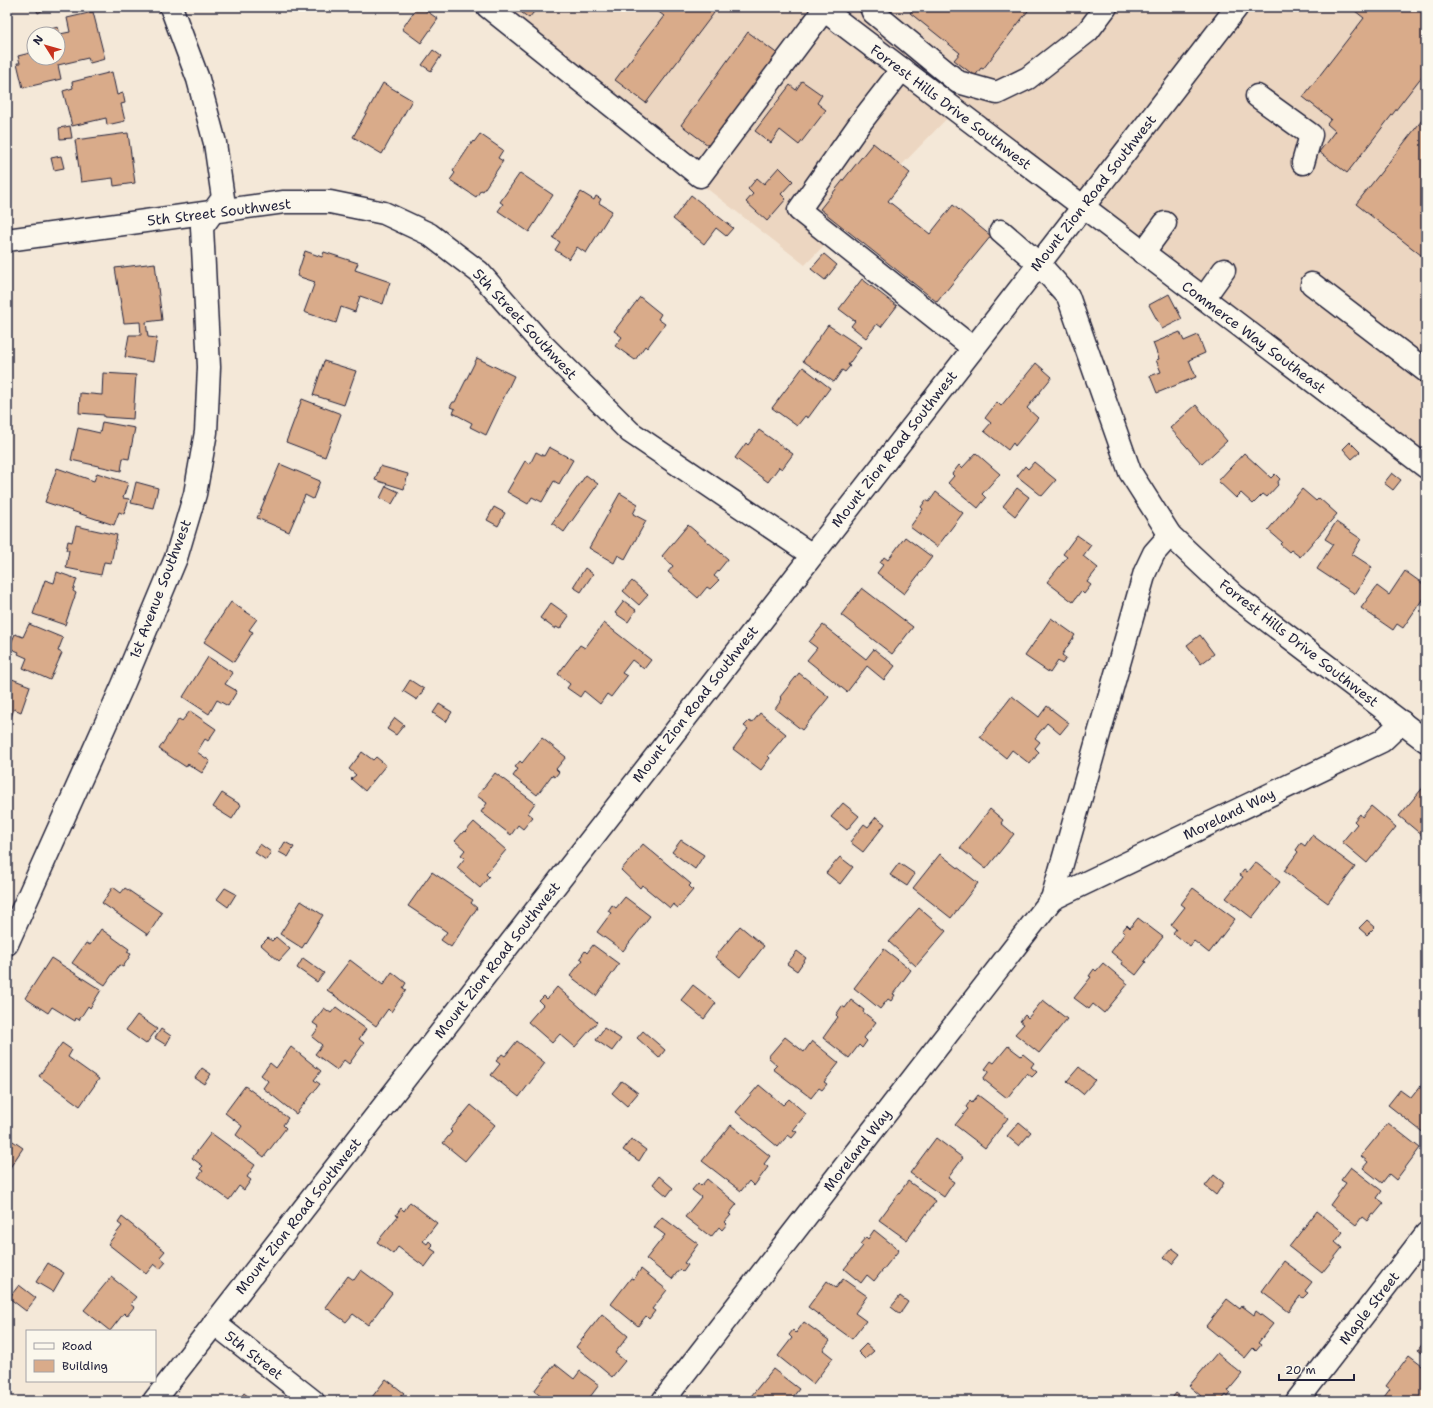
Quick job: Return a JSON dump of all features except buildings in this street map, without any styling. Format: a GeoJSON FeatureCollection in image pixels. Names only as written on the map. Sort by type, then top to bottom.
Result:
{"type":"FeatureCollection","features":[{"type":"Feature","properties":{"kind":"street","name":"1st Avenue Southwest"},"geometry":{"type":"LineString","coordinates":[[7,944],[123,685],[176,558],[195,494],[206,432],[209,368],[202,227],[223,198],[215,143],[198,79],[172,7]]}},
{"type":"Feature","properties":{"kind":"street"},"geometry":{"type":"LineString","coordinates":[[488,7],[700,176],[822,8]]}},
{"type":"Feature","properties":{"kind":"street"},"geometry":{"type":"LineString","coordinates":[[871,7],[873,12],[958,82],[997,93],[1028,78],[1082,36],[1088,31],[1106,7]]}},
{"type":"Feature","properties":{"kind":"street","name":"Mount Zion Road Southwest"},"geometry":{"type":"LineString","coordinates":[[154,1401],[1039,264],[1236,7]]}},
{"type":"Feature","properties":{"kind":"street","name":"Forrest Hills Drive Southwest"},"geometry":{"type":"LineString","coordinates":[[822,8],[1083,207]]}},
{"type":"Feature","properties":{"kind":"street"},"geometry":{"type":"LineString","coordinates":[[902,69],[861,122],[799,210],[973,348]]}},
{"type":"Feature","properties":{"kind":"street"},"geometry":{"type":"LineString","coordinates":[[1257,96],[1311,135],[1303,163]]}},
{"type":"Feature","properties":{"kind":"street","name":"5th Street Southwest"},"geometry":{"type":"LineString","coordinates":[[7,240],[284,202],[330,202],[384,213],[429,234],[479,272],[542,344],[630,432],[812,555]]}},
{"type":"Feature","properties":{"kind":"street","name":"Commerce Way Southeast"},"geometry":{"type":"LineString","coordinates":[[1083,207],[1426,467]]}},
{"type":"Feature","properties":{"kind":"street"},"geometry":{"type":"LineString","coordinates":[[1143,253],[1165,223]]}},
{"type":"Feature","properties":{"kind":"street","name":"Forrest Hills Drive Southwest"},"geometry":{"type":"LineString","coordinates":[[1001,231],[1039,264],[1068,296],[1130,472],[1170,535],[1235,596],[1426,741]]}},
{"type":"Feature","properties":{"kind":"street"},"geometry":{"type":"LineString","coordinates":[[1204,298],[1224,270]]}},
{"type":"Feature","properties":{"kind":"street"},"geometry":{"type":"LineString","coordinates":[[1312,284],[1426,372]]}},
{"type":"Feature","properties":{"kind":"street","name":"Moreland Way"},"geometry":{"type":"LineString","coordinates":[[662,1401],[1052,900],[1145,572],[1154,553],[1170,535]]}},
{"type":"Feature","properties":{"kind":"street","name":"Moreland Way"},"geometry":{"type":"LineString","coordinates":[[1052,900],[1382,741],[1402,722]]}},
{"type":"Feature","properties":{"kind":"street","name":"Maple Street"},"geometry":{"type":"LineString","coordinates":[[1297,1401],[1426,1234]]}},
{"type":"Feature","properties":{"kind":"street","name":"5th Street"},"geometry":{"type":"LineString","coordinates":[[214,1323],[313,1401]]}},
{"type":"Feature","properties":{"kind":"shaded area"},"geometry":{"type":"Polygon","coordinates":[[[474,7],[1426,7],[1426,474],[954,111],[805,265],[474,7]]]}}]}
